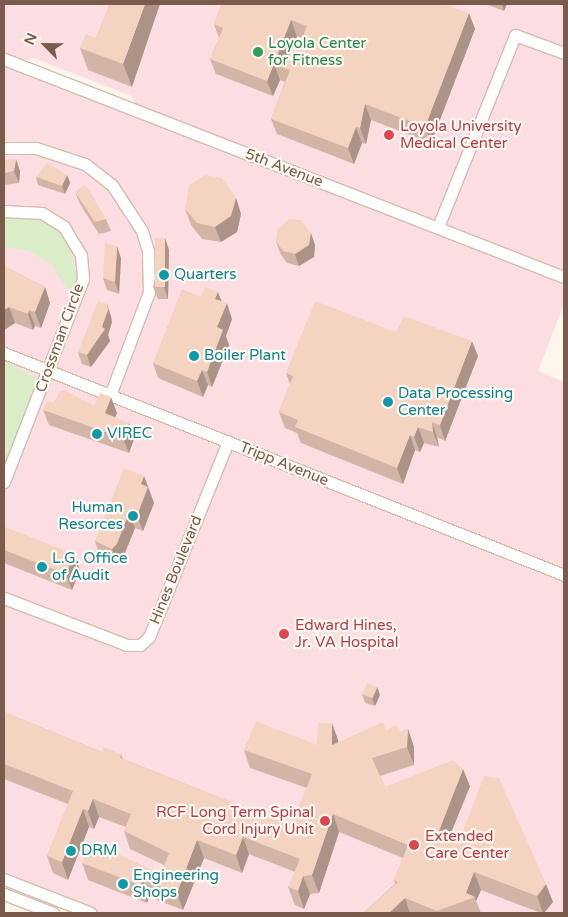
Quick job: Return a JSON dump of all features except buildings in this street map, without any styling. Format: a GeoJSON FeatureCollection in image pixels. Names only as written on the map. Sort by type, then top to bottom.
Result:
{"type":"FeatureCollection","features":[{"type":"Feature","properties":{"kind":"street"},"geometry":{"type":"LineString","coordinates":[[438,227],[515,34],[564,53]]}},
{"type":"Feature","properties":{"kind":"street","name":"5th Avenue"},"geometry":{"type":"LineString","coordinates":[[4,59],[564,277]]}},
{"type":"Feature","properties":{"kind":"street"},"geometry":{"type":"LineString","coordinates":[[4,148],[45,150],[85,164],[112,185],[142,231],[148,251],[149,292],[110,395]]}},
{"type":"Feature","properties":{"kind":"street","name":"Crossman Circle"},"geometry":{"type":"LineString","coordinates":[[4,211],[29,210],[54,219],[72,236],[81,255],[79,292],[4,482]]}},
{"type":"Feature","properties":{"kind":"street","name":"Tripp Avenue"},"geometry":{"type":"LineString","coordinates":[[4,353],[564,575]]}},
{"type":"Feature","properties":{"kind":"street","name":"Hines Boulevard"},"geometry":{"type":"LineString","coordinates":[[4,598],[127,645],[140,645],[149,637],[228,441]]}},
{"type":"Feature","properties":{"kind":"street"},"geometry":{"type":"LineString","coordinates":[[4,879],[91,913]]}},
{"type":"Feature","properties":{"kind":"street"},"geometry":{"type":"LineString","coordinates":[[5,898],[53,913]]}},
{"type":"Feature","properties":{"kind":"shaded area","name":"Loyola University Medical Center"},"geometry":{"type":"Polygon","coordinates":[[[4,4],[564,4],[564,271],[136,105],[131,96],[88,79],[33,58],[24,61],[4,53],[4,4]]]}},
{"type":"Feature","properties":{"kind":"shaded area","name":"Edward Hines, Jr. VA Hospital"},"geometry":{"type":"Polygon","coordinates":[[[4,65],[564,283],[564,304],[538,371],[564,382],[564,913],[74,913],[4,886],[4,65]]]}},
{"type":"Feature","properties":{"kind":"green space"},"geometry":{"type":"Polygon","coordinates":[[[24,214],[56,227],[67,241],[77,276],[72,297],[51,264],[27,250],[4,247],[4,216],[24,214]]]}},
{"type":"Feature","properties":{"kind":"green space"},"geometry":{"type":"Polygon","coordinates":[[[4,361],[39,379],[4,473],[4,361]]]}},
{"type":"Feature","properties":{"kind":"place","name":"Loyola Center for Fitness"},"geometry":{"type":"Point","coordinates":[258,52]}},
{"type":"Feature","properties":{"kind":"place","name":"Loyola University Medical Center"},"geometry":{"type":"Point","coordinates":[389,135]}},
{"type":"Feature","properties":{"kind":"place","name":"Quarters"},"geometry":{"type":"Point","coordinates":[164,275]}},
{"type":"Feature","properties":{"kind":"place","name":"Boiler Plant"},"geometry":{"type":"Point","coordinates":[194,356]}},
{"type":"Feature","properties":{"kind":"place","name":"Data Processing Center"},"geometry":{"type":"Point","coordinates":[388,402]}},
{"type":"Feature","properties":{"kind":"place","name":"VIREC"},"geometry":{"type":"Point","coordinates":[97,434]}},
{"type":"Feature","properties":{"kind":"place","name":"Human Resorces"},"geometry":{"type":"Point","coordinates":[133,516]}},
{"type":"Feature","properties":{"kind":"place","name":"L.G. Office of Audit"},"geometry":{"type":"Point","coordinates":[42,567]}},
{"type":"Feature","properties":{"kind":"place","name":"Edward Hines, Jr. VA Hospital"},"geometry":{"type":"Point","coordinates":[284,634]}},
{"type":"Feature","properties":{"kind":"place","name":"RCF Long Term Spinal Cord Injury Unit"},"geometry":{"type":"Point","coordinates":[325,821]}},
{"type":"Feature","properties":{"kind":"place","name":"Extended Care Center"},"geometry":{"type":"Point","coordinates":[414,845]}},
{"type":"Feature","properties":{"kind":"place","name":"DRM"},"geometry":{"type":"Point","coordinates":[71,851]}},
{"type":"Feature","properties":{"kind":"place","name":"Engineering Shops"},"geometry":{"type":"Point","coordinates":[123,884]}}]}
